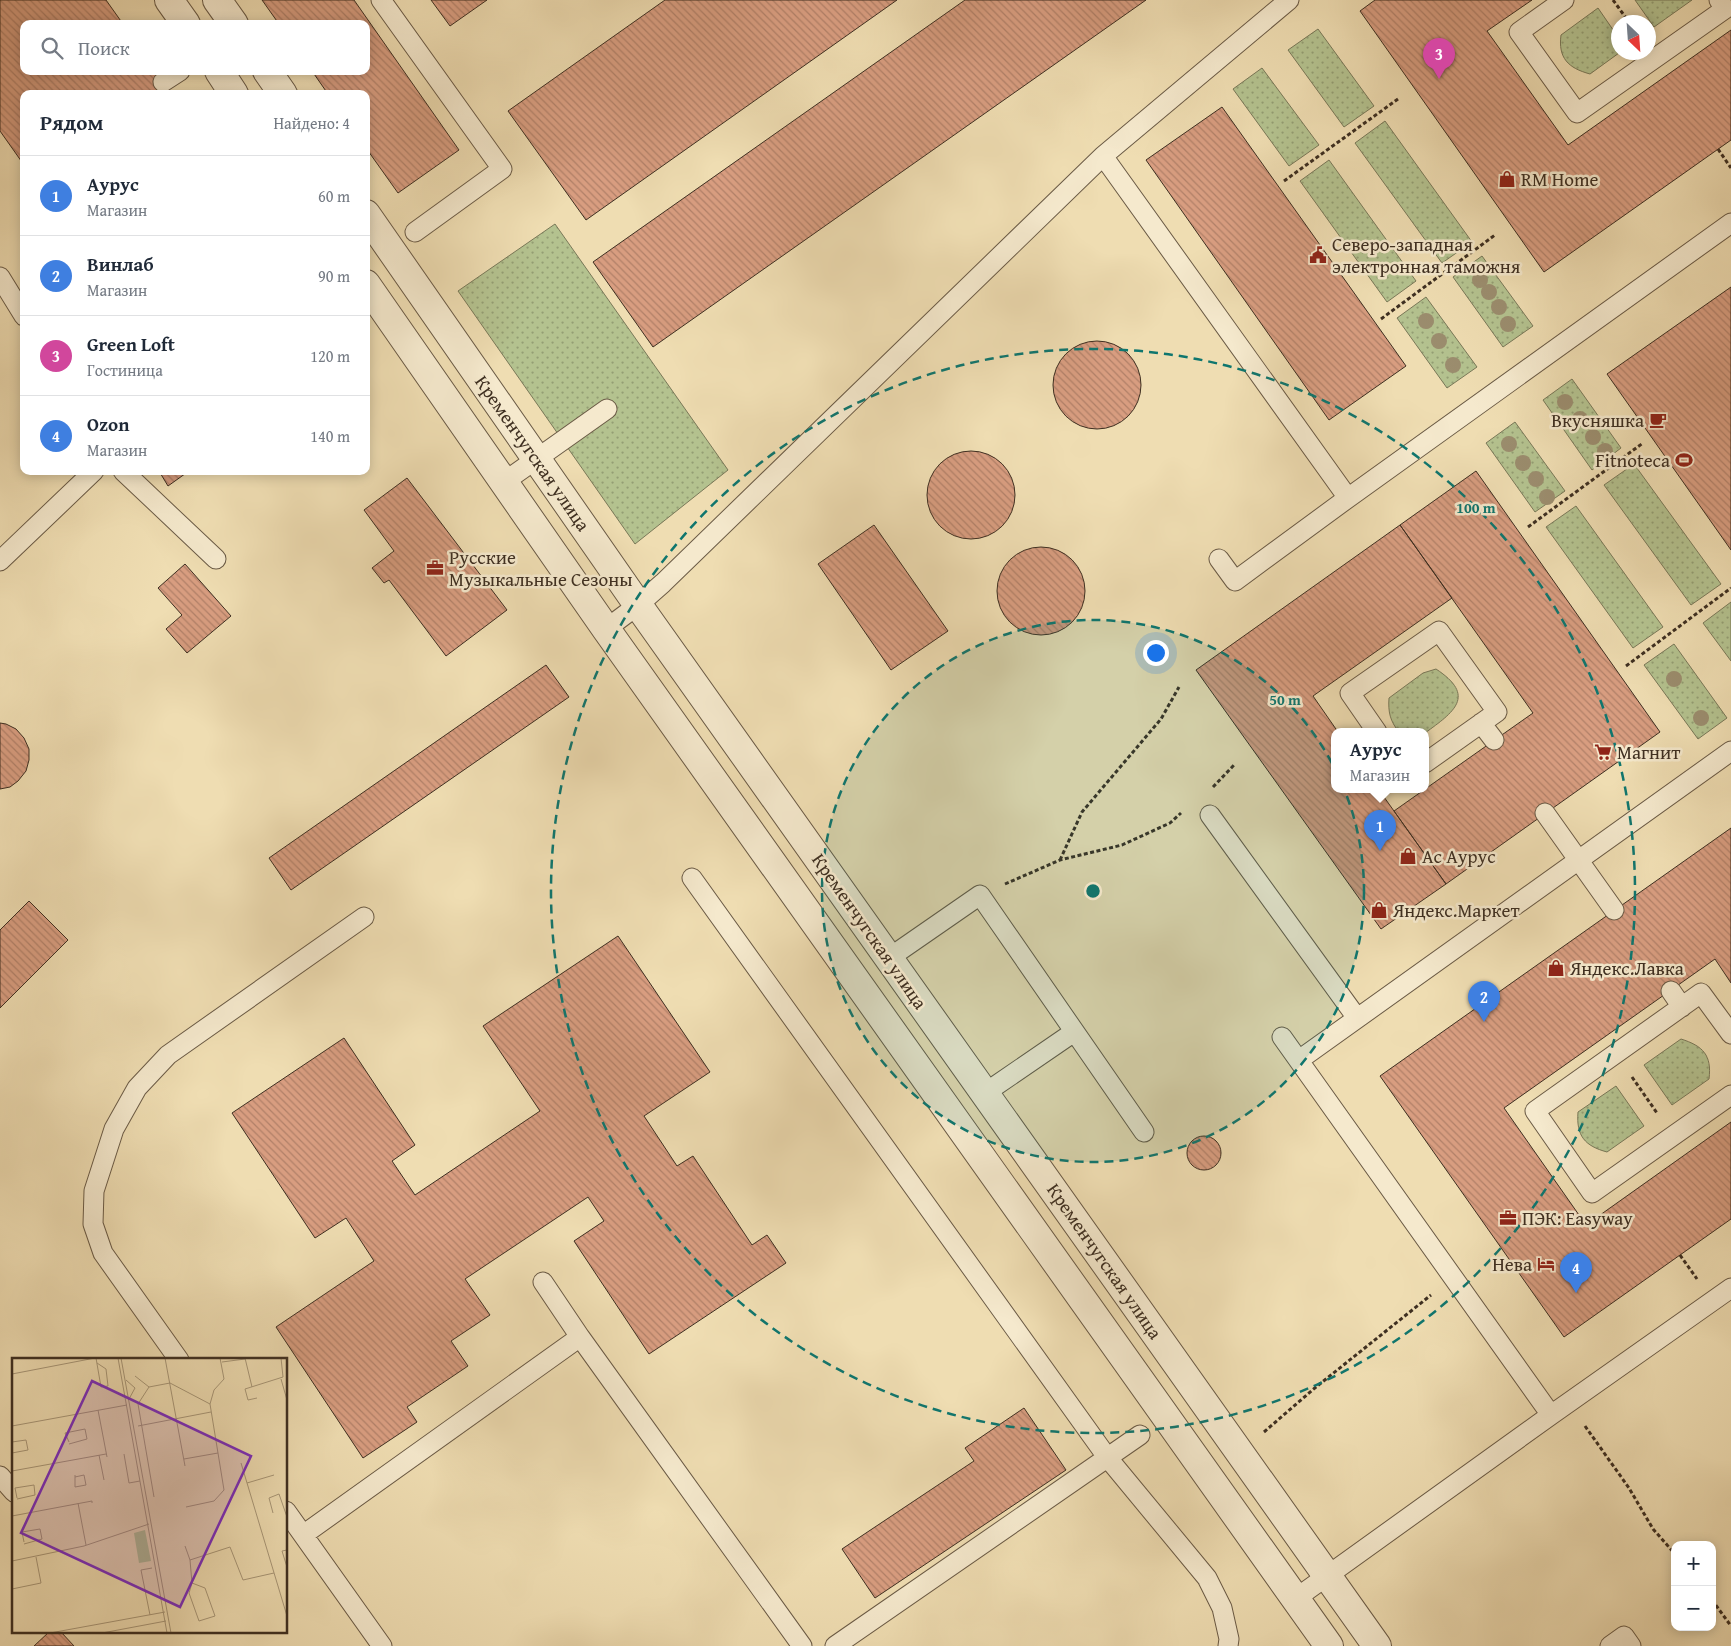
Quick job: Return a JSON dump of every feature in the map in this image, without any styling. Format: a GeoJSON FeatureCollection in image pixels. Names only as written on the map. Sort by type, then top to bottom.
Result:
{"type":"FeatureCollection","features":[{"type":"Feature","properties":{"kind":"street"},"geometry":{"type":"LineString","coordinates":[[169,0],[183,20]]}},
{"type":"Feature","properties":{"kind":"street"},"geometry":{"type":"LineString","coordinates":[[218,0],[231,20]]}},
{"type":"Feature","properties":{"kind":"street"},"geometry":{"type":"LineString","coordinates":[[221,75],[231,90]]}},
{"type":"Feature","properties":{"kind":"street"},"geometry":{"type":"LineString","coordinates":[[270,75],[280,90]]}},
{"type":"Feature","properties":{"kind":"street","name":"Кременчугская улица"},"geometry":{"type":"LineString","coordinates":[[370,220],[638,606],[1377,1646]]}},
{"type":"Feature","properties":{"kind":"street","name":"Кременчугская улица"},"geometry":{"type":"LineString","coordinates":[[370,290],[606,629],[1325,1643]]}},
{"type":"Feature","properties":{"kind":"lane"},"geometry":{"type":"LineString","coordinates":[[380,0],[502,169],[414,232]]}},
{"type":"Feature","properties":{"kind":"lane"},"geometry":{"type":"LineString","coordinates":[[606,629],[638,606],[1102,156],[1290,0]]}},
{"type":"Feature","properties":{"kind":"lane"},"geometry":{"type":"LineString","coordinates":[[1564,0],[1519,32],[1577,113],[1725,9],[1718,0]]}},
{"type":"Feature","properties":{"kind":"lane"},"geometry":{"type":"LineString","coordinates":[[163,82],[174,75]]}},
{"type":"Feature","properties":{"kind":"lane"},"geometry":{"type":"LineString","coordinates":[[1102,156],[1348,498]]}},
{"type":"Feature","properties":{"kind":"lane"},"geometry":{"type":"LineString","coordinates":[[1219,559],[1235,581],[1731,223]]}},
{"type":"Feature","properties":{"kind":"lane"},"geometry":{"type":"LineString","coordinates":[[0,277],[20,310]]}},
{"type":"Feature","properties":{"kind":"lane"},"geometry":{"type":"LineString","coordinates":[[504,482],[607,409]]}},
{"type":"Feature","properties":{"kind":"lane"},"geometry":{"type":"LineString","coordinates":[[0,561],[90,475]]}},
{"type":"Feature","properties":{"kind":"lane"},"geometry":{"type":"LineString","coordinates":[[127,475],[216,559]]}},
{"type":"Feature","properties":{"kind":"lane"},"geometry":{"type":"LineString","coordinates":[[1374,728],[1350,694],[1439,630],[1497,712],[1429,760]]}},
{"type":"Feature","properties":{"kind":"lane"},"geometry":{"type":"LineString","coordinates":[[1481,723],[1494,740]]}},
{"type":"Feature","properties":{"kind":"lane"},"geometry":{"type":"LineString","coordinates":[[1298,1060],[1731,751]]}},
{"type":"Feature","properties":{"kind":"lane"},"geometry":{"type":"LineString","coordinates":[[1545,813],[1614,910]]}},
{"type":"Feature","properties":{"kind":"lane"},"geometry":{"type":"LineString","coordinates":[[1210,815],[1357,1018]]}},
{"type":"Feature","properties":{"kind":"lane"},"geometry":{"type":"LineString","coordinates":[[692,878],[1106,1458],[1207,1578],[1222,1608],[1229,1639],[1228,1646]]}},
{"type":"Feature","properties":{"kind":"lane"},"geometry":{"type":"LineString","coordinates":[[889,958],[980,894],[1144,1132]]}},
{"type":"Feature","properties":{"kind":"lane"},"geometry":{"type":"LineString","coordinates":[[178,1358],[103,1253],[93,1224],[94,1191],[114,1129],[137,1088],[168,1055],[364,918]]}},
{"type":"Feature","properties":{"kind":"lane"},"geometry":{"type":"LineString","coordinates":[[1671,990],[1682,1007]]}},
{"type":"Feature","properties":{"kind":"lane"},"geometry":{"type":"LineString","coordinates":[[1731,1034],[1702,993],[1535,1111],[1592,1193],[1731,1095]]}},
{"type":"Feature","properties":{"kind":"lane"},"geometry":{"type":"LineString","coordinates":[[985,1093],[1074,1032]]}},
{"type":"Feature","properties":{"kind":"lane"},"geometry":{"type":"LineString","coordinates":[[1282,1037],[1551,1415]]}},
{"type":"Feature","properties":{"kind":"lane"},"geometry":{"type":"LineString","coordinates":[[543,1282],[580,1337],[802,1646]]}},
{"type":"Feature","properties":{"kind":"lane"},"geometry":{"type":"LineString","coordinates":[[1295,1599],[1731,1288]]}},
{"type":"Feature","properties":{"kind":"lane"},"geometry":{"type":"LineString","coordinates":[[303,1535],[580,1337]]}},
{"type":"Feature","properties":{"kind":"lane"},"geometry":{"type":"LineString","coordinates":[[835,1646],[1140,1434]]}},
{"type":"Feature","properties":{"kind":"lane"},"geometry":{"type":"LineString","coordinates":[[0,1476],[12,1490]]}},
{"type":"Feature","properties":{"kind":"lane"},"geometry":{"type":"LineString","coordinates":[[288,1514],[382,1646]]}},
{"type":"Feature","properties":{"kind":"lane"},"geometry":{"type":"LineString","coordinates":[[1610,1646],[1624,1636],[1631,1646]]}},
{"type":"Feature","properties":{"kind":"path"},"geometry":{"type":"LineString","coordinates":[[1613,0],[1624,15]]}},
{"type":"Feature","properties":{"kind":"path"},"geometry":{"type":"LineString","coordinates":[[1284,181],[1398,99]]}},
{"type":"Feature","properties":{"kind":"path"},"geometry":{"type":"LineString","coordinates":[[1718,150],[1731,168]]}},
{"type":"Feature","properties":{"kind":"path"},"geometry":{"type":"LineString","coordinates":[[1382,319],[1495,236]]}},
{"type":"Feature","properties":{"kind":"path"},"geometry":{"type":"LineString","coordinates":[[1528,527],[1643,443]]}},
{"type":"Feature","properties":{"kind":"path"},"geometry":{"type":"LineString","coordinates":[[1626,666],[1731,588]]}},
{"type":"Feature","properties":{"kind":"path"},"geometry":{"type":"LineString","coordinates":[[1060,860],[1082,812],[1161,719],[1179,687]]}},
{"type":"Feature","properties":{"kind":"path"},"geometry":{"type":"LineString","coordinates":[[1210,790],[1235,764]]}},
{"type":"Feature","properties":{"kind":"path"},"geometry":{"type":"LineString","coordinates":[[980,894],[1060,860],[1122,845],[1170,822],[1188,808]]}},
{"type":"Feature","properties":{"kind":"path"},"geometry":{"type":"LineString","coordinates":[[1616,1054],[1674,1136]]}},
{"type":"Feature","properties":{"kind":"path"},"geometry":{"type":"LineString","coordinates":[[1680,1256],[1700,1284]]}},
{"type":"Feature","properties":{"kind":"path"},"geometry":{"type":"LineString","coordinates":[[1264,1432],[1316,1386],[1453,1277]]}},
{"type":"Feature","properties":{"kind":"path"},"geometry":{"type":"LineString","coordinates":[[1569,1403],[1629,1488],[1653,1529],[1671,1549]]}},
{"type":"Feature","properties":{"kind":"path"},"geometry":{"type":"LineString","coordinates":[[1716,1605],[1731,1626]]}},
{"type":"Feature","properties":{"kind":"green space"},"geometry":{"type":"Polygon","coordinates":[[[1635,0],[1692,0],[1656,26],[1656,15],[1646,15],[1635,0]]]}},
{"type":"Feature","properties":{"kind":"green space"},"geometry":{"type":"Polygon","coordinates":[[[1598,8],[1611,27],[1611,59],[1590,74],[1582,72],[1570,65],[1563,56],[1560,43],[1561,35],[1598,8]]]}},
{"type":"Feature","properties":{"kind":"green space"},"geometry":{"type":"Polygon","coordinates":[[[1318,29],[1374,106],[1344,127],[1288,50],[1318,29]]]}},
{"type":"Feature","properties":{"kind":"green space"},"geometry":{"type":"Polygon","coordinates":[[[1262,68],[1319,145],[1289,166],[1233,89],[1262,68]]]}},
{"type":"Feature","properties":{"kind":"green space"},"geometry":{"type":"Polygon","coordinates":[[[1385,121],[1472,242],[1442,263],[1355,143],[1385,121]]]}},
{"type":"Feature","properties":{"kind":"green space"},"geometry":{"type":"Polygon","coordinates":[[[1329,160],[1416,281],[1387,302],[1300,181],[1329,160]]]}},
{"type":"Feature","properties":{"kind":"green space"},"geometry":{"type":"Polygon","coordinates":[[[555,224],[728,470],[635,544],[458,291],[555,224]]]}},
{"type":"Feature","properties":{"kind":"green space"},"geometry":{"type":"Polygon","coordinates":[[[1482,256],[1533,326],[1503,347],[1453,277],[1482,256]]]}},
{"type":"Feature","properties":{"kind":"green space"},"geometry":{"type":"Polygon","coordinates":[[[1426,297],[1477,367],[1447,388],[1397,318],[1426,297]]]}},
{"type":"Feature","properties":{"kind":"green space"},"geometry":{"type":"Polygon","coordinates":[[[1572,379],[1621,448],[1592,470],[1543,400],[1572,379]]]}},
{"type":"Feature","properties":{"kind":"green space"},"geometry":{"type":"Polygon","coordinates":[[[1515,422],[1565,491],[1535,512],[1486,443],[1515,422]]]}},
{"type":"Feature","properties":{"kind":"green space"},"geometry":{"type":"Polygon","coordinates":[[[1634,464],[1721,584],[1691,605],[1604,485],[1634,464]]]}},
{"type":"Feature","properties":{"kind":"green space"},"geometry":{"type":"Polygon","coordinates":[[[1576,506],[1663,627],[1633,648],[1546,527],[1576,506]]]}},
{"type":"Feature","properties":{"kind":"green space"},"geometry":{"type":"Polygon","coordinates":[[[1731,602],[1731,661],[1703,623],[1731,602]]]}},
{"type":"Feature","properties":{"kind":"green space"},"geometry":{"type":"Polygon","coordinates":[[[1674,644],[1727,718],[1698,739],[1644,665],[1674,644]]]}},
{"type":"Feature","properties":{"kind":"green space"},"geometry":{"type":"Polygon","coordinates":[[[1436,669],[1448,679],[1456,687],[1457,703],[1445,718],[1429,730],[1429,728],[1396,728],[1390,716],[1389,698],[1423,673],[1436,669]]]}},
{"type":"Feature","properties":{"kind":"green space"},"geometry":{"type":"Polygon","coordinates":[[[1681,1039],[1700,1048],[1704,1053],[1709,1064],[1709,1079],[1672,1105],[1644,1065],[1681,1039]]]}},
{"type":"Feature","properties":{"kind":"green space"},"geometry":{"type":"Polygon","coordinates":[[[1616,1086],[1644,1126],[1607,1152],[1593,1147],[1580,1134],[1578,1112],[1616,1086]]]}},
{"type":"Feature","properties":{"kind":"building"},"geometry":{"type":"Polygon","coordinates":[[[0,0],[106,0],[120,20],[20,20],[20,75],[158,75],[168,90],[20,90],[20,159],[0,131],[0,0]]]}},
{"type":"Feature","properties":{"kind":"building"},"geometry":{"type":"Polygon","coordinates":[[[262,0],[354,0],[368,20],[276,20],[262,0]]]}},
{"type":"Feature","properties":{"kind":"building"},"geometry":{"type":"Polygon","coordinates":[[[431,0],[487,0],[450,26],[431,0]]]}},
{"type":"Feature","properties":{"kind":"building"},"geometry":{"type":"Polygon","coordinates":[[[665,0],[897,0],[586,220],[508,111],[665,0]]]}},
{"type":"Feature","properties":{"kind":"building"},"geometry":{"type":"Polygon","coordinates":[[[965,0],[1146,0],[653,347],[593,262],[965,0]]]}},
{"type":"Feature","properties":{"kind":"building"},"geometry":{"type":"Polygon","coordinates":[[[1375,0],[1532,0],[1487,31],[1568,145],[1731,30],[1731,140],[1544,272],[1360,11],[1375,0]]]}},
{"type":"Feature","properties":{"kind":"building"},"geometry":{"type":"Polygon","coordinates":[[[370,23],[459,150],[398,193],[370,154],[370,90],[325,90],[315,75],[370,75],[370,23]]]}},
{"type":"Feature","properties":{"kind":"building"},"geometry":{"type":"Polygon","coordinates":[[[1222,107],[1406,366],[1329,420],[1146,160],[1222,107]]]}},
{"type":"Feature","properties":{"kind":"building"},"geometry":{"type":"Polygon","coordinates":[[[1731,287],[1731,550],[1607,374],[1731,287]]]}},
{"type":"Feature","properties":{"kind":"building"},"geometry":{"type":"Polygon","coordinates":[[[1097,341],[1114,344],[1122,348],[1134,360],[1138,368],[1141,385],[1138,402],[1134,410],[1122,422],[1114,426],[1097,429],[1080,426],[1072,422],[1060,410],[1056,402],[1053,385],[1056,368],[1060,360],[1072,348],[1080,344],[1097,341]]]}},
{"type":"Feature","properties":{"kind":"building"},"geometry":{"type":"Polygon","coordinates":[[[971,451],[988,454],[996,458],[1008,470],[1012,478],[1015,495],[1012,512],[1008,520],[996,532],[988,536],[971,539],[954,536],[946,532],[934,520],[930,512],[927,495],[930,478],[934,470],[946,458],[954,454],[971,451]]]}},
{"type":"Feature","properties":{"kind":"building"},"geometry":{"type":"Polygon","coordinates":[[[1476,471],[1660,732],[1446,884],[1394,811],[1420,793],[1429,793],[1429,786],[1533,713],[1400,525],[1476,471]]]}},
{"type":"Feature","properties":{"kind":"building"},"geometry":{"type":"Polygon","coordinates":[[[161,475],[183,475],[168,486],[161,475]]]}},
{"type":"Feature","properties":{"kind":"building"},"geometry":{"type":"Polygon","coordinates":[[[407,478],[507,610],[446,656],[389,580],[384,583],[372,568],[394,551],[364,510],[407,478]]]}},
{"type":"Feature","properties":{"kind":"building"},"geometry":{"type":"Polygon","coordinates":[[[874,525],[948,631],[891,670],[818,564],[874,525]]]}},
{"type":"Feature","properties":{"kind":"building"},"geometry":{"type":"Polygon","coordinates":[[[1400,525],[1452,598],[1313,696],[1335,728],[1331,728],[1331,793],[1381,793],[1446,884],[1381,929],[1196,670],[1400,525]]]}},
{"type":"Feature","properties":{"kind":"building"},"geometry":{"type":"Polygon","coordinates":[[[1041,547],[1058,550],[1066,554],[1078,566],[1082,574],[1085,591],[1082,608],[1078,616],[1066,628],[1058,632],[1041,635],[1024,632],[1016,628],[1004,616],[1000,608],[997,591],[1000,574],[1004,566],[1016,554],[1024,550],[1041,547]]]}},
{"type":"Feature","properties":{"kind":"building"},"geometry":{"type":"Polygon","coordinates":[[[185,564],[231,616],[187,653],[166,629],[182,615],[158,588],[185,564]]]}},
{"type":"Feature","properties":{"kind":"building"},"geometry":{"type":"Polygon","coordinates":[[[546,665],[569,697],[291,890],[269,858],[546,665]]]}},
{"type":"Feature","properties":{"kind":"building"},"geometry":{"type":"Polygon","coordinates":[[[0,723],[16,729],[24,738],[29,749],[29,760],[26,771],[18,781],[10,787],[0,789],[0,723]]]}},
{"type":"Feature","properties":{"kind":"building"},"geometry":{"type":"Polygon","coordinates":[[[1731,828],[1731,983],[1715,959],[1504,1108],[1586,1225],[1731,1122],[1731,1219],[1564,1337],[1380,1076],[1731,828]]]}},
{"type":"Feature","properties":{"kind":"building"},"geometry":{"type":"Polygon","coordinates":[[[29,901],[68,940],[0,1008],[0,930],[29,901]]]}},
{"type":"Feature","properties":{"kind":"building"},"geometry":{"type":"Polygon","coordinates":[[[618,936],[710,1072],[644,1116],[677,1166],[693,1156],[752,1245],[767,1235],[786,1263],[649,1354],[574,1241],[604,1221],[588,1197],[465,1279],[490,1315],[451,1341],[468,1366],[407,1407],[417,1422],[363,1458],[276,1327],[374,1261],[346,1218],[315,1238],[232,1113],[344,1038],[415,1145],[392,1161],[415,1195],[540,1111],[483,1026],[618,936]]]}},
{"type":"Feature","properties":{"kind":"building"},"geometry":{"type":"Polygon","coordinates":[[[1204,1136],[1211,1137],[1216,1141],[1220,1146],[1220,1160],[1216,1165],[1211,1169],[1204,1170],[1197,1169],[1192,1165],[1188,1160],[1187,1153],[1188,1146],[1192,1141],[1197,1137],[1204,1136]]]}},
{"type":"Feature","properties":{"kind":"building"},"geometry":{"type":"Polygon","coordinates":[[[1024,1408],[1066,1470],[875,1598],[842,1549],[974,1461],[965,1448],[1024,1408]]]}},
{"type":"Feature","properties":{"kind":"building"},"geometry":{"type":"Polygon","coordinates":[[[47,1634],[63,1634],[74,1646],[34,1646],[47,1634]]]}},
{"type":"Feature","properties":{"kind":"place","name":"Green Loft"},"geometry":{"type":"Point","coordinates":[1439,79]}},
{"type":"Feature","properties":{"kind":"place","name":"RM Home"},"geometry":{"type":"Point","coordinates":[1507,179]}},
{"type":"Feature","properties":{"kind":"place","name":"Северо-западная электронная таможня"},"geometry":{"type":"Point","coordinates":[1318,255]}},
{"type":"Feature","properties":{"kind":"place","name":"Вкусняшка"},"geometry":{"type":"Point","coordinates":[1658,420]}},
{"type":"Feature","properties":{"kind":"place","name":"Fitnoteca"},"geometry":{"type":"Point","coordinates":[1684,460]}},
{"type":"Feature","properties":{"kind":"place","name":"Русские Музыкальные Сезоны"},"geometry":{"type":"Point","coordinates":[435,568]}},
{"type":"Feature","properties":{"kind":"place","name":"Магнит"},"geometry":{"type":"Point","coordinates":[1603,752]}},
{"type":"Feature","properties":{"kind":"place","name":"Аурус"},"geometry":{"type":"Point","coordinates":[1380,851]}},
{"type":"Feature","properties":{"kind":"place","name":"Ас Аурус"},"geometry":{"type":"Point","coordinates":[1408,856]}},
{"type":"Feature","properties":{"kind":"place","name":"Яндекс.Маркет"},"geometry":{"type":"Point","coordinates":[1379,910]}},
{"type":"Feature","properties":{"kind":"place","name":"Яндекс.Лавка"},"geometry":{"type":"Point","coordinates":[1556,968]}},
{"type":"Feature","properties":{"kind":"place","name":"Винлаб"},"geometry":{"type":"Point","coordinates":[1484,1022]}},
{"type":"Feature","properties":{"kind":"place","name":"ПЭК: Easyway"},"geometry":{"type":"Point","coordinates":[1508,1218]}},
{"type":"Feature","properties":{"kind":"place","name":"Нева"},"geometry":{"type":"Point","coordinates":[1546,1264]}},
{"type":"Feature","properties":{"kind":"place","name":"Ozon"},"geometry":{"type":"Point","coordinates":[1576,1293]}}]}
